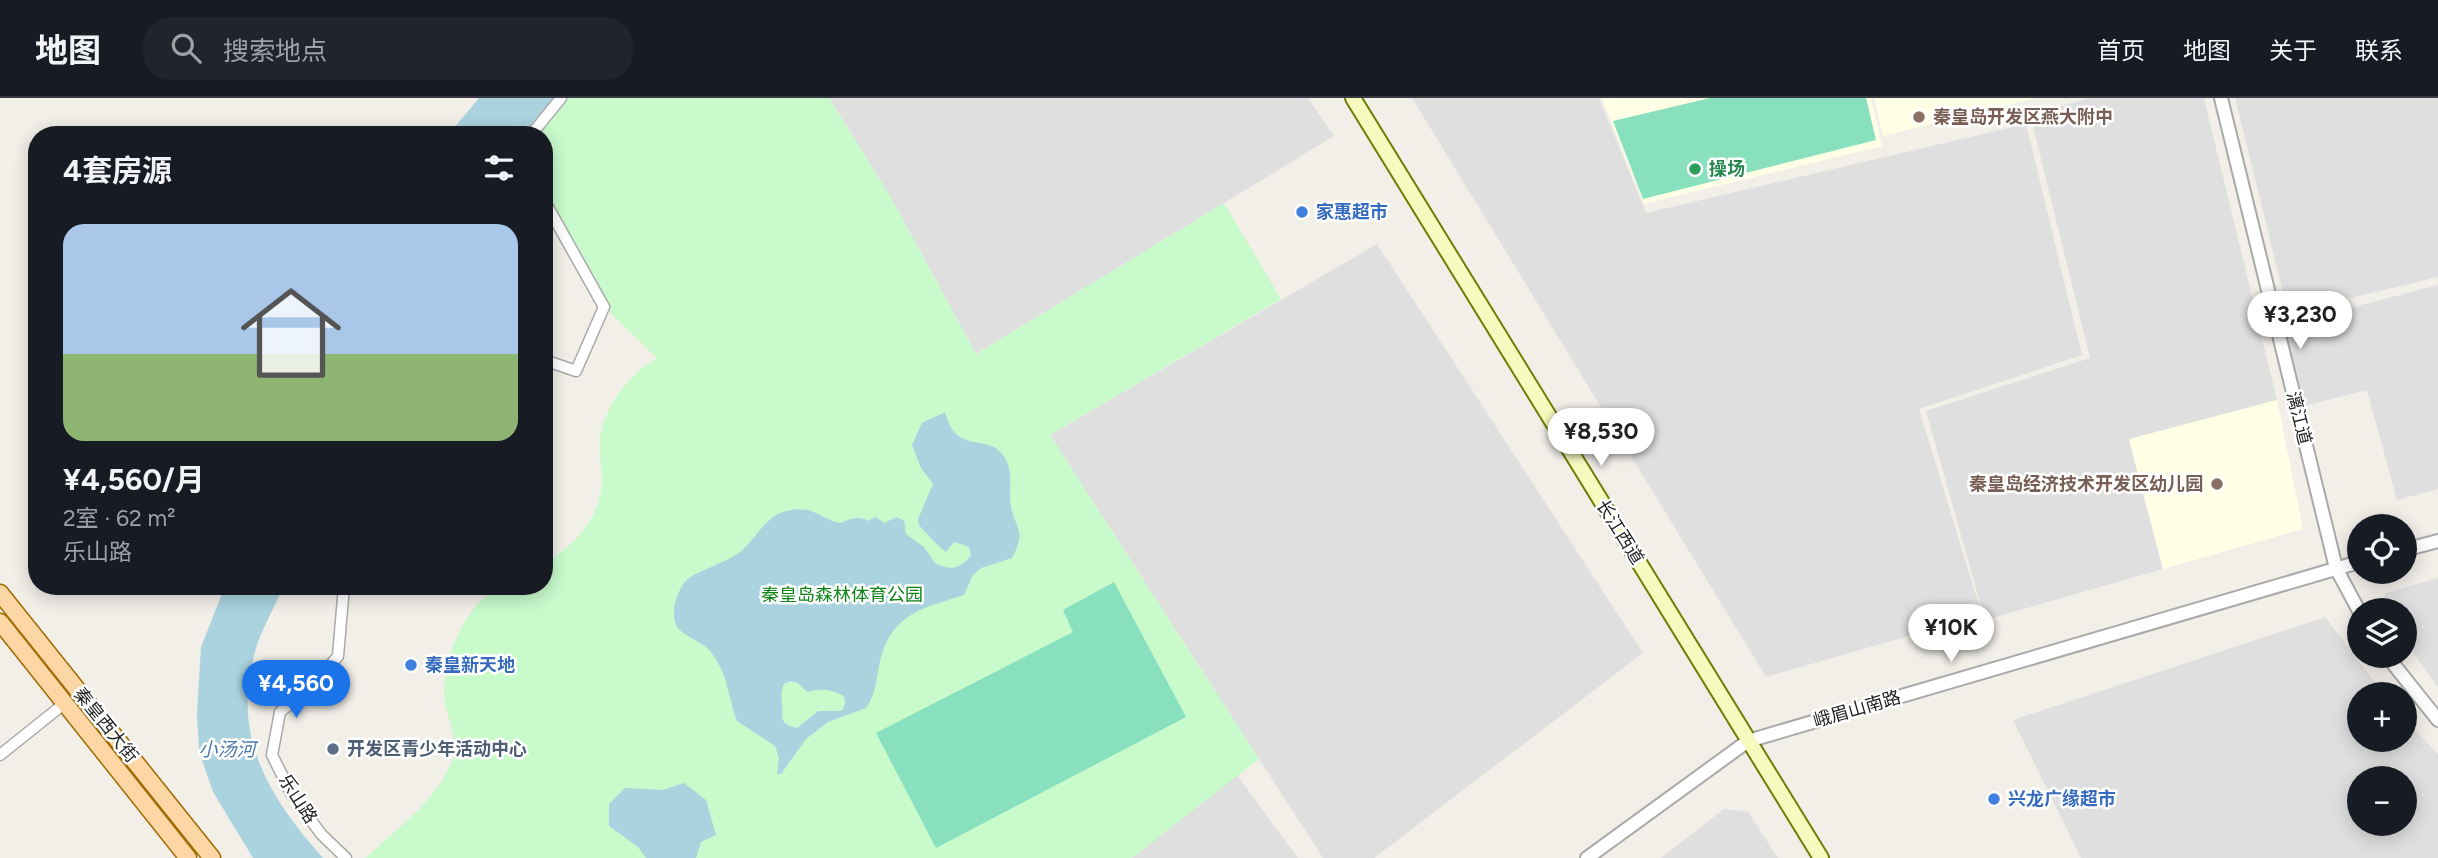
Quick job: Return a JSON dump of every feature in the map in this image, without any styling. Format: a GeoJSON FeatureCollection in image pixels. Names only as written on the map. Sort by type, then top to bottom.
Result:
{"type":"FeatureCollection","features":[{"type":"Feature","properties":{"kind":"main road","name":"长江西道"},"geometry":{"type":"LineString","coordinates":[[1353,98],[1821,858]]}},
{"type":"Feature","properties":{"kind":"main road","name":"秦皇西大街"},"geometry":{"type":"LineString","coordinates":[[0,593],[212,858]]}},
{"type":"Feature","properties":{"kind":"main road","name":"秦皇西大街"},"geometry":{"type":"LineString","coordinates":[[0,622],[188,858]]}},
{"type":"Feature","properties":{"kind":"street"},"geometry":{"type":"LineString","coordinates":[[538,126],[561,98]]}},
{"type":"Feature","properties":{"kind":"street","name":"漓江道"},"geometry":{"type":"LineString","coordinates":[[2221,98],[2336,568],[2352,598]]}},
{"type":"Feature","properties":{"kind":"street"},"geometry":{"type":"LineString","coordinates":[[553,217],[604,307],[576,371],[553,363]]}},
{"type":"Feature","properties":{"kind":"street"},"geometry":{"type":"LineString","coordinates":[[2417,547],[2438,541]]}},
{"type":"Feature","properties":{"kind":"street","name":"峨眉山南路"},"geometry":{"type":"LineString","coordinates":[[1587,858],[1748,741],[2347,565]]}},
{"type":"Feature","properties":{"kind":"street","name":"乐山路"},"geometry":{"type":"LineString","coordinates":[[343,595],[338,656],[313,686],[281,712],[272,755],[291,793],[321,834],[346,858]]}},
{"type":"Feature","properties":{"kind":"street"},"geometry":{"type":"LineString","coordinates":[[2397,668],[2438,720]]}},
{"type":"Feature","properties":{"kind":"street"},"geometry":{"type":"LineString","coordinates":[[0,755],[65,703]]}},
{"type":"Feature","properties":{"kind":"shaded area"},"geometry":{"type":"Polygon","coordinates":[[[829,98],[1308,98],[1334,136],[976,354],[890,196],[829,98]]]}},
{"type":"Feature","properties":{"kind":"shaded area"},"geometry":{"type":"Polygon","coordinates":[[[1412,98],[1599,98],[1646,213],[2026,124],[2082,355],[1919,409],[1982,615],[1766,677],[1412,98]]]}},
{"type":"Feature","properties":{"kind":"shaded area","name":"操场"},"geometry":{"type":"Polygon","coordinates":[[[1602,98],[1871,98],[1882,146],[1644,204],[1602,98]]]}},
{"type":"Feature","properties":{"kind":"shaded area","name":"秦皇岛开发区燕大附中"},"geometry":{"type":"Polygon","coordinates":[[[1874,98],[2036,98],[1883,136],[1874,98]]]}},
{"type":"Feature","properties":{"kind":"shaded area"},"geometry":{"type":"Polygon","coordinates":[[[2090,98],[2204,98],[2277,400],[2129,440],[2163,569],[1985,620],[1926,411],[2090,358],[2030,114],[2090,98]]]}},
{"type":"Feature","properties":{"kind":"shaded area"},"geometry":{"type":"Polygon","coordinates":[[[2235,98],[2438,98],[2438,277],[2288,313],[2235,98]]]}},
{"type":"Feature","properties":{"kind":"shaded area"},"geometry":{"type":"Polygon","coordinates":[[[1377,244],[1643,653],[1374,858],[1323,858],[1050,435],[1377,244]]]}},
{"type":"Feature","properties":{"kind":"shaded area"},"geometry":{"type":"Polygon","coordinates":[[[2438,285],[2438,489],[2397,500],[2367,390],[2304,406],[2284,325],[2438,285]]]}},
{"type":"Feature","properties":{"kind":"shaded area","name":"秦皇岛经济技术开发区幼儿园"},"geometry":{"type":"Polygon","coordinates":[[[2277,400],[2303,529],[2163,569],[2129,439],[2277,400]]]}},
{"type":"Feature","properties":{"kind":"shaded area"},"geometry":{"type":"Polygon","coordinates":[[[2438,578],[2438,687],[2417,658],[2417,598],[2384,598],[2385,593],[2438,578]]]}},
{"type":"Feature","properties":{"kind":"shaded area"},"geometry":{"type":"Polygon","coordinates":[[[2325,617],[2347,646],[2347,668],[2364,668],[2375,682],[2347,682],[2347,752],[2417,752],[2417,732],[2438,754],[2438,858],[2081,858],[2013,720],[2325,617]]]}},
{"type":"Feature","properties":{"kind":"shaded area"},"geometry":{"type":"Polygon","coordinates":[[[1237,775],[1298,858],[1132,858],[1237,775]]]}},
{"type":"Feature","properties":{"kind":"shaded area"},"geometry":{"type":"Polygon","coordinates":[[[1724,809],[1748,812],[1778,858],[1661,858],[1724,809]]]}},
{"type":"Feature","properties":{"kind":"green space","name":"秦皇岛森林体育公园"},"geometry":{"type":"Polygon","coordinates":[[[561,98],[829,98],[890,196],[976,354],[1224,203],[1281,299],[1050,435],[1259,759],[1132,858],[366,858],[427,800],[438,787],[453,758],[454,743],[445,703],[445,681],[452,649],[468,617],[488,595],[553,595],[553,558],[583,531],[600,496],[600,440],[606,415],[628,382],[657,358],[604,307],[553,216],[553,126],[538,126],[561,98]]]}},
{"type":"Feature","properties":{"kind":"green space","name":"操场"},"geometry":{"type":"Polygon","coordinates":[[[1710,98],[1866,98],[1876,140],[1643,199],[1613,121],[1710,98]]]}},
{"type":"Feature","properties":{"kind":"green space"},"geometry":{"type":"Polygon","coordinates":[[[1114,582],[1186,717],[936,848],[876,733],[1073,632],[1063,610],[1114,582]]]}},
{"type":"Feature","properties":{"kind":"water"},"geometry":{"type":"Polygon","coordinates":[[[479,98],[555,98],[532,126],[456,126],[479,98]]]}},
{"type":"Feature","properties":{"kind":"water"},"geometry":{"type":"Polygon","coordinates":[[[945,412],[957,435],[990,445],[1005,458],[1010,476],[1011,507],[1019,532],[1019,542],[1012,558],[981,568],[973,575],[964,595],[923,609],[902,621],[886,642],[875,689],[866,708],[828,722],[806,739],[781,774],[777,774],[779,758],[775,746],[737,721],[717,660],[707,648],[677,627],[674,606],[677,596],[689,578],[740,552],[772,518],[797,509],[811,511],[842,523],[855,518],[868,521],[876,517],[884,523],[897,517],[904,521],[906,534],[924,547],[935,563],[950,568],[959,566],[971,555],[969,547],[954,542],[946,552],[919,525],[918,519],[933,484],[921,468],[912,445],[922,423],[945,412]],[[790,681],[784,684],[782,689],[782,716],[787,724],[797,728],[818,711],[842,711],[844,696],[826,690],[807,692],[798,683],[790,681]]]}},
{"type":"Feature","properties":{"kind":"water","name":"小汤河"},"geometry":{"type":"Polygon","coordinates":[[[221,595],[280,595],[263,629],[248,685],[248,714],[252,740],[272,790],[323,858],[253,858],[213,792],[199,751],[197,714],[201,647],[221,595]]]}},
{"type":"Feature","properties":{"kind":"water"},"geometry":{"type":"Polygon","coordinates":[[[684,783],[706,800],[716,835],[701,842],[696,858],[646,858],[638,847],[609,826],[609,804],[625,788],[663,790],[684,783]]]}},
{"type":"Feature","properties":{"kind":"place","name":"秦皇岛开发区燕大附中"},"geometry":{"type":"Point","coordinates":[1919,117]}},
{"type":"Feature","properties":{"kind":"place","name":"操场"},"geometry":{"type":"Point","coordinates":[1695,169]}},
{"type":"Feature","properties":{"kind":"place","name":"家惠超市"},"geometry":{"type":"Point","coordinates":[1302,212]}},
{"type":"Feature","properties":{"kind":"place","name":"秦皇岛经济技术开发区幼儿园"},"geometry":{"type":"Point","coordinates":[2217,484]}},
{"type":"Feature","properties":{"kind":"place","name":"秦皇新天地"},"geometry":{"type":"Point","coordinates":[411,665]}},
{"type":"Feature","properties":{"kind":"place","name":"开发区青少年活动中心"},"geometry":{"type":"Point","coordinates":[333,749]}},
{"type":"Feature","properties":{"kind":"place","name":"兴龙广缘超市"},"geometry":{"type":"Point","coordinates":[1994,799]}}]}
